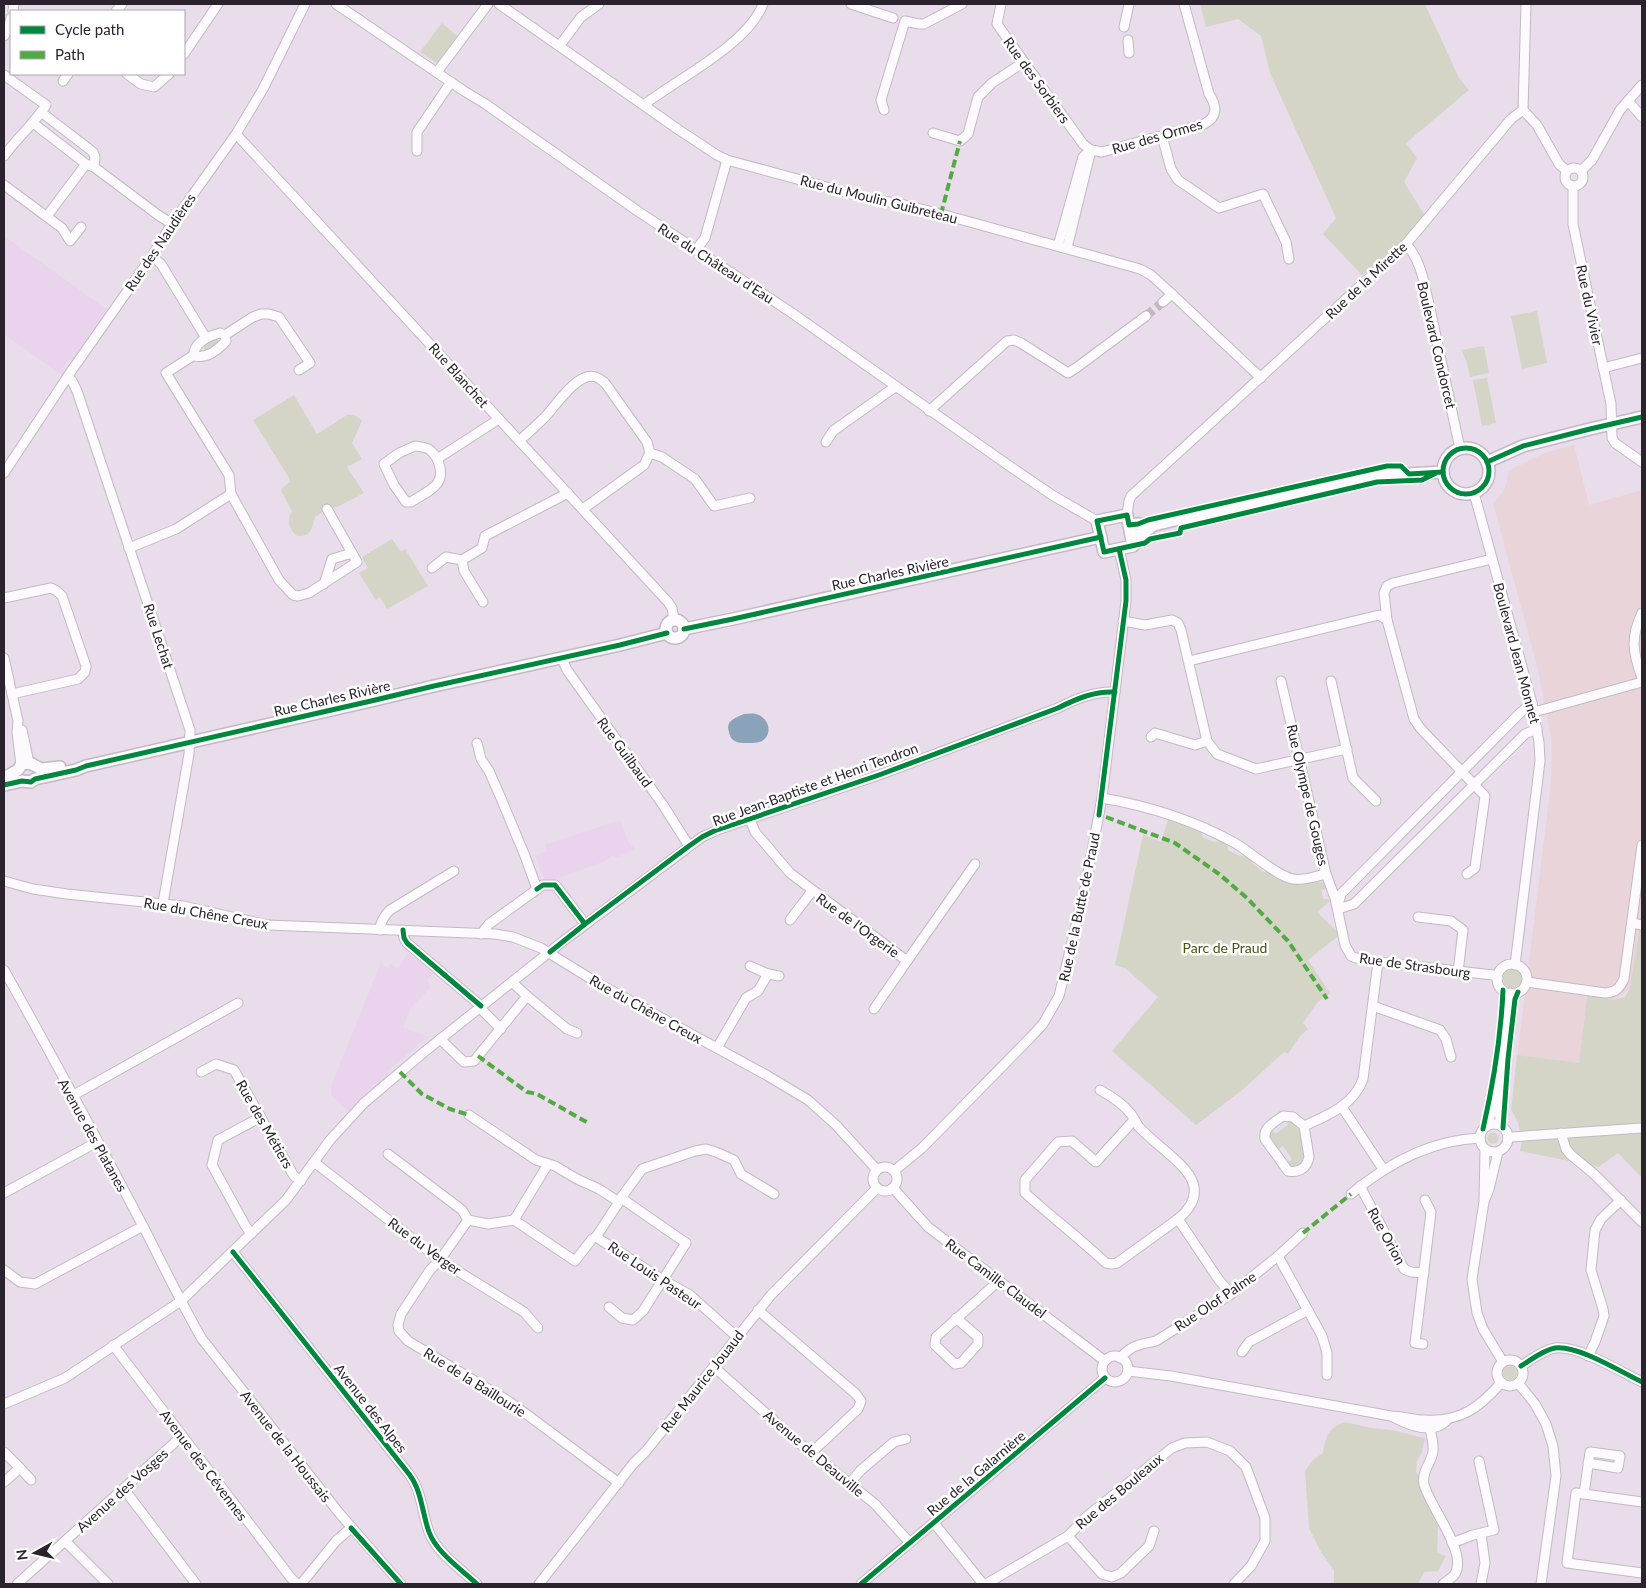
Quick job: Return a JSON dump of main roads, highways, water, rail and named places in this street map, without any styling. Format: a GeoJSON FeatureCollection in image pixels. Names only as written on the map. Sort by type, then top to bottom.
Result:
{"type":"FeatureCollection","features":[{"type":"Feature","properties":{"kind":"main road"},"geometry":{"type":"LineString","coordinates":[[1487,462],[1523,446],[1642,418]]}},
{"type":"Feature","properties":{"kind":"main road"},"geometry":{"type":"LineString","coordinates":[[1460,449],[1472,449],[1483,456],[1487,462],[1487,480],[1484,486],[1474,493],[1456,492],[1446,484],[1443,466],[1449,455],[1460,449]]}},
{"type":"Feature","properties":{"kind":"main road"},"geometry":{"type":"LineString","coordinates":[[1128,520],[1133,546],[1104,552],[1097,521],[1128,520],[1138,524],[1154,525],[1243,504],[1281,499],[1397,474],[1443,472]]}},
{"type":"Feature","properties":{"kind":"main road"},"geometry":{"type":"LineString","coordinates":[[1132,538],[1154,525]]}},
{"type":"Feature","properties":{"kind":"main road","name":"Rue Charles Rivière"},"geometry":{"type":"LineString","coordinates":[[25,769],[28,782],[86,766],[434,686],[562,659],[667,633],[670,637],[676,639],[683,634],[684,628],[733,619],[1101,537]]}},
{"type":"Feature","properties":{"kind":"main road"},"geometry":{"type":"LineString","coordinates":[[667,633],[667,625],[674,620],[680,621],[684,628]]}},
{"type":"Feature","properties":{"kind":"main road","name":"Rue Charles Rivière"},"geometry":{"type":"LineString","coordinates":[[4,778],[25,769],[47,769],[75,764],[86,766]]}},
{"type":"Feature","properties":{"kind":"main road","name":"Rue Charles Rivière"},"geometry":{"type":"LineString","coordinates":[[4,785],[25,769]]}},
{"type":"Feature","properties":{"kind":"water"},"geometry":{"type":"Polygon","coordinates":[[[744,714],[756,714],[764,718],[769,730],[766,738],[754,743],[741,743],[732,738],[729,734],[728,725],[734,719],[744,714]]]}},
{"type":"Feature","properties":{"kind":"tunnel"},"geometry":{"type":"LineString","coordinates":[[1146,316],[1163,302]]}},
{"type":"Feature","properties":{"kind":"park label","name":"Parc de Praud"},"geometry":{"type":"Point","coordinates":[1225,947]}}]}
